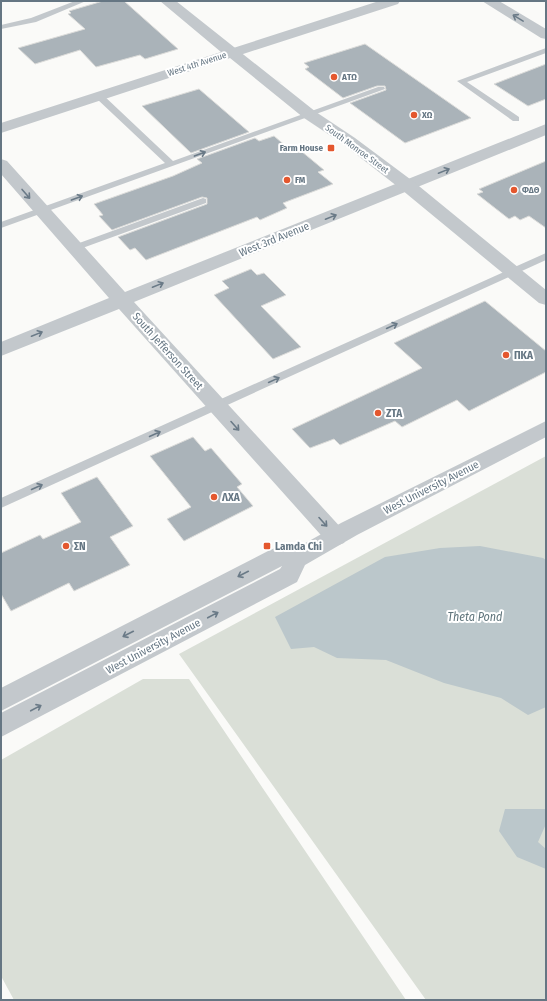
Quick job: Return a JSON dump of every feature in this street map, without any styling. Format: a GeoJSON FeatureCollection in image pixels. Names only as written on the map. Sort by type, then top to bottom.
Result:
{"type":"FeatureCollection","features":[{"type":"Feature","properties":{"kind":"street","name":"South Monroe Street"},"geometry":{"type":"LineString","coordinates":[[167,1],[310,115],[348,141],[408,186],[511,272],[546,299]]}},
{"type":"Feature","properties":{"kind":"street","name":"West 4th Avenue"},"geometry":{"type":"LineString","coordinates":[[1,128],[393,1]]}},
{"type":"Feature","properties":{"kind":"street"},"geometry":{"type":"LineString","coordinates":[[489,1],[546,35]]}},
{"type":"Feature","properties":{"kind":"street","name":"West 3rd Avenue"},"geometry":{"type":"LineString","coordinates":[[1,348],[408,186],[546,129]]}},
{"type":"Feature","properties":{"kind":"street","name":"South Jefferson Street"},"geometry":{"type":"LineString","coordinates":[[1,164],[74,248],[336,537]]}},
{"type":"Feature","properties":{"kind":"street","name":"West University Avenue"},"geometry":{"type":"LineString","coordinates":[[1,726],[289,575],[296,560],[349,529],[546,428]]}},
{"type":"Feature","properties":{"kind":"street","name":"West University Avenue"},"geometry":{"type":"LineString","coordinates":[[1,700],[278,556],[296,560]]}},
{"type":"Feature","properties":{"kind":"lane"},"geometry":{"type":"LineString","coordinates":[[1,28],[33,20],[82,1]]}},
{"type":"Feature","properties":{"kind":"lane"},"geometry":{"type":"LineString","coordinates":[[516,119],[461,81],[546,50]]}},
{"type":"Feature","properties":{"kind":"lane"},"geometry":{"type":"LineString","coordinates":[[1,225],[381,89]]}},
{"type":"Feature","properties":{"kind":"lane"},"geometry":{"type":"LineString","coordinates":[[99,96],[171,164]]}},
{"type":"Feature","properties":{"kind":"lane"},"geometry":{"type":"LineString","coordinates":[[74,248],[203,201]]}},
{"type":"Feature","properties":{"kind":"lane"},"geometry":{"type":"LineString","coordinates":[[1,503],[218,406],[546,256]]}},
{"type":"Feature","properties":{"kind":"shaded area"},"geometry":{"type":"Polygon","coordinates":[[[546,456],[546,1000],[426,1000],[179,654],[546,456]]]}},
{"type":"Feature","properties":{"kind":"shaded area"},"geometry":{"type":"Polygon","coordinates":[[[143,679],[189,679],[406,1000],[14,1000],[1,976],[1,760],[143,679]]]}},
{"type":"Feature","properties":{"kind":"water","name":"Theta Pond"},"geometry":{"type":"Polygon","coordinates":[[[480,546],[543,558],[546,560],[546,707],[528,715],[501,698],[444,683],[386,660],[337,658],[314,647],[291,649],[275,617],[385,557],[440,548],[480,546]]]}},
{"type":"Feature","properties":{"kind":"water"},"geometry":{"type":"Polygon","coordinates":[[[505,809],[546,809],[546,824],[538,842],[546,849],[546,869],[517,857],[499,831],[505,809]]]}},
{"type":"Feature","properties":{"kind":"building"},"geometry":{"type":"Polygon","coordinates":[[[103,1],[124,1],[178,49],[145,59],[140,55],[96,67],[80,50],[35,64],[18,48],[85,29],[68,14],[71,13],[69,11],[103,1]]]}},
{"type":"Feature","properties":{"kind":"building"},"geometry":{"type":"Polygon","coordinates":[[[365,44],[471,118],[405,143],[350,103],[386,90],[385,86],[377,86],[343,98],[305,69],[309,67],[304,63],[365,44]]]}},
{"type":"Feature","properties":{"kind":"building"},"geometry":{"type":"Polygon","coordinates":[[[546,64],[546,99],[528,106],[494,84],[546,64]]]}},
{"type":"Feature","properties":{"kind":"building"},"geometry":{"type":"Polygon","coordinates":[[[199,89],[249,132],[191,153],[142,106],[199,89]]]}},
{"type":"Feature","properties":{"kind":"building"},"geometry":{"type":"Polygon","coordinates":[[[274,136],[288,148],[295,146],[324,170],[318,172],[333,184],[283,203],[287,208],[260,220],[257,217],[146,260],[135,248],[130,250],[118,237],[207,204],[207,198],[202,197],[112,230],[99,216],[103,215],[94,204],[173,176],[202,163],[197,159],[255,138],[259,141],[274,136]]]}},
{"type":"Feature","properties":{"kind":"building","name":"ΦΔΘ"},"geometry":{"type":"Polygon","coordinates":[[[546,161],[546,228],[529,216],[520,220],[515,216],[509,219],[477,194],[483,192],[479,189],[546,161]]]}},
{"type":"Feature","properties":{"kind":"building"},"geometry":{"type":"Polygon","coordinates":[[[251,269],[257,275],[264,273],[286,295],[261,306],[301,347],[273,359],[214,295],[229,288],[222,281],[251,269]]]}},
{"type":"Feature","properties":{"kind":"building"},"geometry":{"type":"Polygon","coordinates":[[[485,301],[546,351],[546,372],[469,411],[457,400],[402,427],[395,421],[340,445],[334,439],[310,448],[292,429],[422,368],[394,343],[485,301]]]}},
{"type":"Feature","properties":{"kind":"building","name":"ΛXA"},"geometry":{"type":"Polygon","coordinates":[[[193,437],[205,451],[211,448],[242,484],[237,487],[253,506],[184,541],[167,519],[191,507],[150,456],[193,437]]]}},
{"type":"Feature","properties":{"kind":"building","name":"ΣN"},"geometry":{"type":"Polygon","coordinates":[[[97,477],[133,526],[110,537],[130,565],[74,591],[69,583],[11,611],[1,594],[1,553],[40,535],[43,539],[81,522],[61,493],[97,477]]]}},
{"type":"Feature","properties":{"kind":"place","name":"ΑTΩ"},"geometry":{"type":"Point","coordinates":[334,77]}},
{"type":"Feature","properties":{"kind":"place","name":"XΩ"},"geometry":{"type":"Point","coordinates":[414,115]}},
{"type":"Feature","properties":{"kind":"place","name":"Farm House"},"geometry":{"type":"Point","coordinates":[331,148]}},
{"type":"Feature","properties":{"kind":"place","name":"FM"},"geometry":{"type":"Point","coordinates":[287,180]}},
{"type":"Feature","properties":{"kind":"place","name":"ΦΔΘ"},"geometry":{"type":"Point","coordinates":[514,190]}},
{"type":"Feature","properties":{"kind":"place","name":"ΠΚΑ"},"geometry":{"type":"Point","coordinates":[506,355]}},
{"type":"Feature","properties":{"kind":"place","name":"ΖΤΑ"},"geometry":{"type":"Point","coordinates":[378,413]}},
{"type":"Feature","properties":{"kind":"place","name":"ΛXA"},"geometry":{"type":"Point","coordinates":[214,497]}},
{"type":"Feature","properties":{"kind":"place","name":"ΣN"},"geometry":{"type":"Point","coordinates":[66,546]}},
{"type":"Feature","properties":{"kind":"place","name":"Lamda Chi"},"geometry":{"type":"Point","coordinates":[267,546]}}]}
